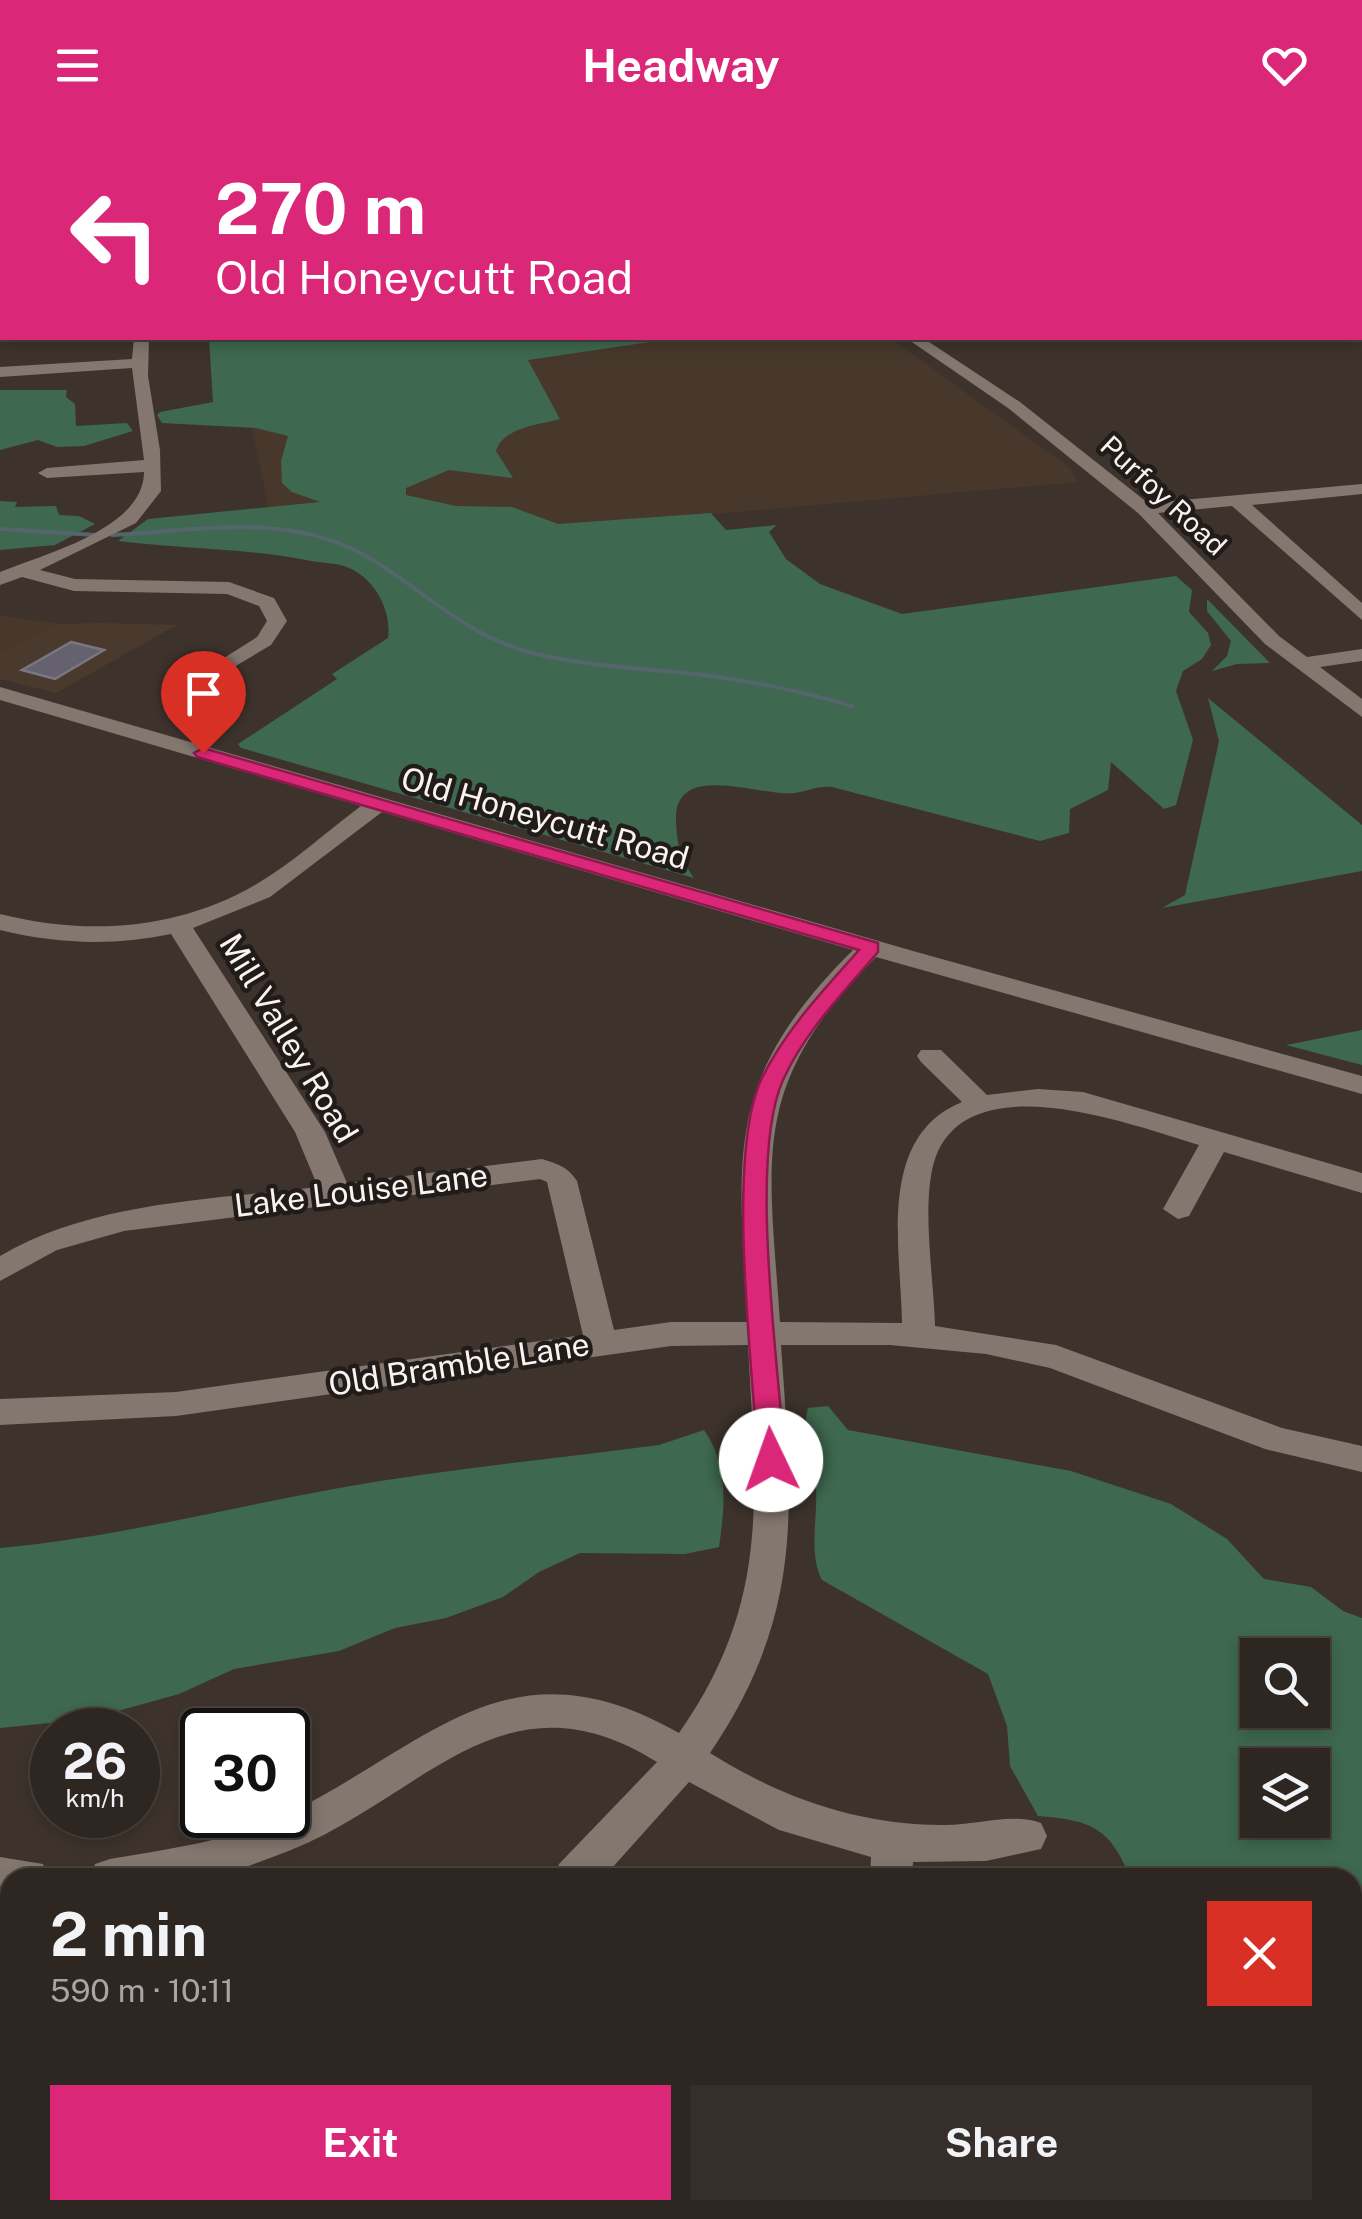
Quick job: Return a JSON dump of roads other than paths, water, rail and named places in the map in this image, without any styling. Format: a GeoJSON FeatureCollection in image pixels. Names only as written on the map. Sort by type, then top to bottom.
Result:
{"type":"FeatureCollection","features":[{"type":"Feature","properties":{"kind":"street"},"geometry":{"type":"LineString","coordinates":[[10,574],[135,515],[152,491],[138,363],[141,340]]}},
{"type":"Feature","properties":{"kind":"street","name":"Purfoy Road"},"geometry":{"type":"LineString","coordinates":[[917,340],[1014,405],[1144,509],[1300,664],[1362,710]]}},
{"type":"Feature","properties":{"kind":"street"},"geometry":{"type":"LineString","coordinates":[[0,372],[138,363]]}},
{"type":"Feature","properties":{"kind":"street"},"geometry":{"type":"LineString","coordinates":[[47,473],[151,465]]}},
{"type":"Feature","properties":{"kind":"street"},"geometry":{"type":"LineString","coordinates":[[1144,509],[1362,489]]}},
{"type":"Feature","properties":{"kind":"street"},"geometry":{"type":"LineString","coordinates":[[1237,500],[1362,614]]}},
{"type":"Feature","properties":{"kind":"street"},"geometry":{"type":"LineString","coordinates":[[10,574],[74,585],[228,588],[267,602],[277,621],[270,635],[212,674]]}},
{"type":"Feature","properties":{"kind":"street"},"geometry":{"type":"LineString","coordinates":[[1300,664],[1362,655]]}},
{"type":"Feature","properties":{"kind":"street","name":"Old Honeycutt Road"},"geometry":{"type":"LineString","coordinates":[[0,693],[871,948],[1362,1085]]}},
{"type":"Feature","properties":{"kind":"street"},"geometry":{"type":"LineString","coordinates":[[0,922],[68,936],[108,935],[177,923],[262,891],[378,804]]}},
{"type":"Feature","properties":{"kind":"street","name":"Mill Valley Road"},"geometry":{"type":"LineString","coordinates":[[177,923],[310,1132],[336,1192]]}},
{"type":"Feature","properties":{"kind":"street"},"geometry":{"type":"LineString","coordinates":[[583,1868],[686,1758],[740,1669],[762,1605],[773,1494],[756,1190],[760,1118],[772,1081],[798,1032],[871,948]]}},
{"type":"Feature","properties":{"kind":"street"},"geometry":{"type":"LineString","coordinates":[[931,1056],[980,1105]]}},
{"type":"Feature","properties":{"kind":"street"},"geometry":{"type":"LineString","coordinates":[[919,1334],[920,1160],[948,1122],[980,1105],[1036,1097],[1083,1101],[1362,1182]]}},
{"type":"Feature","properties":{"kind":"street"},"geometry":{"type":"LineString","coordinates":[[1178,1209],[1217,1139]]}},
{"type":"Feature","properties":{"kind":"street","name":"Lake Louise Lane"},"geometry":{"type":"LineString","coordinates":[[0,1270],[46,1244],[92,1227],[529,1168],[558,1175],[601,1343]]}},
{"type":"Feature","properties":{"kind":"street","name":"Old Bramble Lane"},"geometry":{"type":"LineString","coordinates":[[0,1412],[194,1402],[671,1334],[919,1334],[1021,1348],[1090,1366],[1277,1440],[1362,1459]]}},
{"type":"Feature","properties":{"kind":"street"},"geometry":{"type":"LineString","coordinates":[[168,1868],[273,1838],[480,1728],[526,1710],[572,1708],[596,1714],[686,1758],[793,1818],[852,1837],[892,1861],[948,1846],[1026,1836]]}},
{"type":"Feature","properties":{"kind":"waterway"},"geometry":{"type":"LineString","coordinates":[[112,535],[242,527],[305,533],[366,556],[464,623],[529,652],[594,664],[740,680],[852,706]]}},
{"type":"Feature","properties":{"kind":"waterway"},"geometry":{"type":"LineString","coordinates":[[0,529],[96,535]]}}]}
